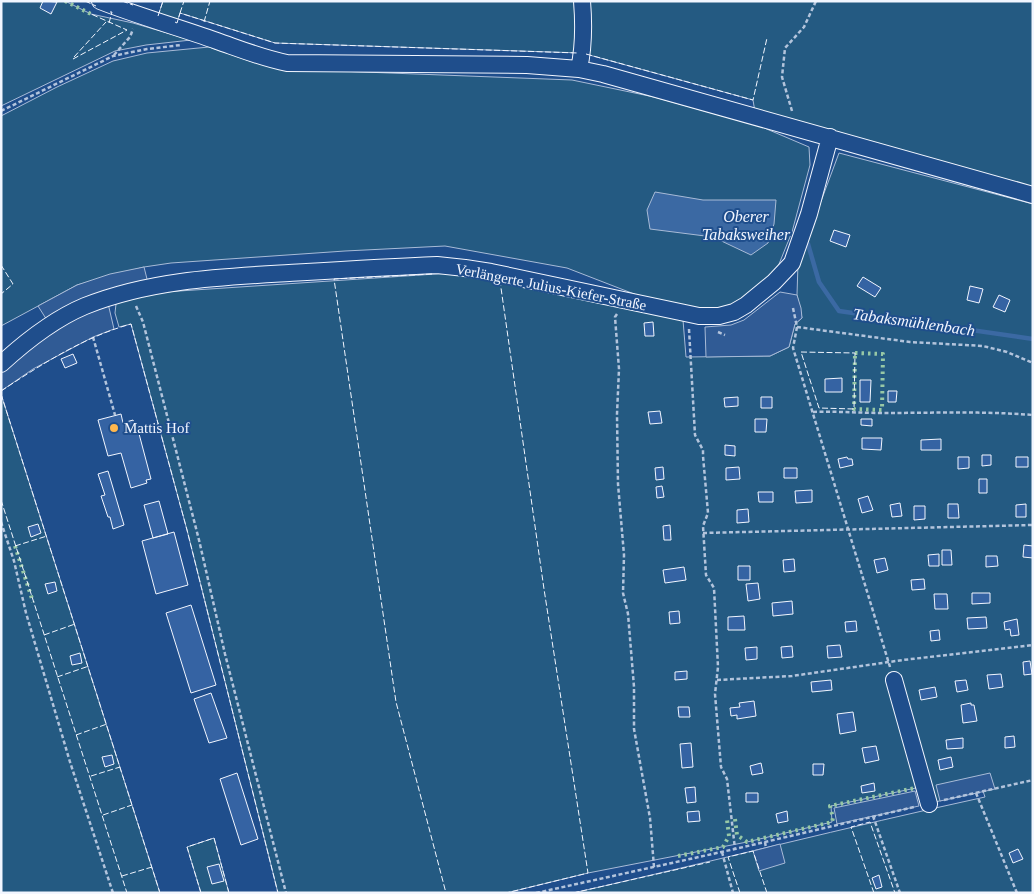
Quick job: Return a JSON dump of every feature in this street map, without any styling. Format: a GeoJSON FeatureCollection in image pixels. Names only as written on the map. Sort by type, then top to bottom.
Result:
{"type":"FeatureCollection","features":[{"type":"Feature","properties":{"kind":"street"},"geometry":{"type":"LineString","coordinates":[[100,1],[138,16],[254,55],[287,63],[527,65],[579,69],[627,80],[1033,194]]}},
{"type":"Feature","properties":{"kind":"street"},"geometry":{"type":"LineString","coordinates":[[579,69],[584,29],[582,1]]}},
{"type":"Feature","properties":{"kind":"street","name":"Verlängerte Julius-Kiefer-Straße"},"geometry":{"type":"LineString","coordinates":[[1,364],[50,325],[83,307],[127,292],[174,282],[234,276],[437,265],[491,272],[699,316],[719,316],[734,312],[761,294],[792,262],[809,214],[830,137]]}},
{"type":"Feature","properties":{"kind":"street"},"geometry":{"type":"LineString","coordinates":[[894,680],[928,804]]}},
{"type":"Feature","properties":{"kind":"path"},"geometry":{"type":"LineString","coordinates":[[792,112],[782,77],[785,48],[804,27],[816,1]]}},
{"type":"Feature","properties":{"kind":"path"},"geometry":{"type":"LineString","coordinates":[[113,56],[130,37],[138,16]]}},
{"type":"Feature","properties":{"kind":"path"},"geometry":{"type":"LineString","coordinates":[[1,111],[113,56],[147,49],[182,45]]}},
{"type":"Feature","properties":{"kind":"path"},"geometry":{"type":"LineString","coordinates":[[127,292],[143,322],[286,893]]}},
{"type":"Feature","properties":{"kind":"path"},"geometry":{"type":"LineString","coordinates":[[621,301],[616,317],[619,369],[617,414],[618,484],[624,555],[623,593],[628,614],[634,687],[634,729],[650,818],[654,867]]}},
{"type":"Feature","properties":{"kind":"path"},"geometry":{"type":"LineString","coordinates":[[793,308],[797,326],[792,348],[894,680]]}},
{"type":"Feature","properties":{"kind":"path"},"geometry":{"type":"LineString","coordinates":[[688,314],[695,435],[703,450],[708,513],[703,526],[706,575],[714,588],[718,666],[715,694],[720,767],[727,779],[734,849]]}},
{"type":"Feature","properties":{"kind":"path"},"geometry":{"type":"LineString","coordinates":[[797,326],[861,336],[983,346],[1007,352],[1033,363]]}},
{"type":"Feature","properties":{"kind":"path"},"geometry":{"type":"LineString","coordinates":[[93,337],[115,415]]}},
{"type":"Feature","properties":{"kind":"path"},"geometry":{"type":"LineString","coordinates":[[813,412],[932,412],[1033,415]]}},
{"type":"Feature","properties":{"kind":"path"},"geometry":{"type":"LineString","coordinates":[[1,522],[14,561],[26,613],[70,762],[113,893]]}},
{"type":"Feature","properties":{"kind":"path"},"geometry":{"type":"LineString","coordinates":[[703,533],[1033,525]]}},
{"type":"Feature","properties":{"kind":"path"},"geometry":{"type":"LineString","coordinates":[[717,680],[792,676],[888,662],[1033,645]]}},
{"type":"Feature","properties":{"kind":"path"},"geometry":{"type":"LineString","coordinates":[[536,893],[1033,780]]}},
{"type":"Feature","properties":{"kind":"path"},"geometry":{"type":"LineString","coordinates":[[976,793],[1017,893]]}},
{"type":"Feature","properties":{"kind":"path"},"geometry":{"type":"LineString","coordinates":[[873,816],[900,893]]}},
{"type":"Feature","properties":{"kind":"path"},"geometry":{"type":"LineString","coordinates":[[765,842],[766,848]]}},
{"type":"Feature","properties":{"kind":"path"},"geometry":{"type":"LineString","coordinates":[[722,852],[733,893]]}},
{"type":"Feature","properties":{"kind":"shaded area"},"geometry":{"type":"Polygon","coordinates":[[[1,1],[65,1],[91,14],[133,23],[191,40],[115,51],[1,106],[1,1]]]}},
{"type":"Feature","properties":{"kind":"shaded area"},"geometry":{"type":"Polygon","coordinates":[[[163,1],[1033,1],[1033,187],[755,112],[753,100],[582,53],[275,43],[180,13],[177,23],[158,16],[163,1]]]}},
{"type":"Feature","properties":{"kind":"shaded area"},"geometry":{"type":"Polygon","coordinates":[[[209,47],[253,62],[285,69],[572,80],[654,97],[762,127],[809,147],[810,165],[792,232],[777,269],[735,304],[709,311],[660,304],[567,268],[445,246],[171,263],[144,267],[77,285],[1,326],[1,116],[113,61],[147,53],[209,47]]]}},
{"type":"Feature","properties":{"kind":"shaded area"},"geometry":{"type":"Polygon","coordinates":[[[839,153],[1033,204],[1033,893],[573,893],[985,797],[983,791],[935,802],[930,785],[831,806],[832,822],[747,842],[588,873],[506,893],[278,893],[187,530],[131,324],[119,327],[115,313],[116,304],[123,298],[149,293],[451,273],[683,320],[686,357],[770,356],[789,347],[795,324],[802,318],[797,295],[798,263],[839,153]]]}},
{"type":"Feature","properties":{"kind":"shaded area"},"geometry":{"type":"Polygon","coordinates":[[[144,267],[149,287],[107,299],[114,329],[93,337],[33,369],[1,391],[1,364],[50,325],[38,306],[77,285],[110,274],[144,267]]]}},
{"type":"Feature","properties":{"kind":"shaded area"},"geometry":{"type":"Polygon","coordinates":[[[780,292],[797,295],[801,308],[802,318],[795,324],[789,347],[770,356],[706,357],[705,327],[731,325],[744,320],[780,292]]]}},
{"type":"Feature","properties":{"kind":"shaded area"},"geometry":{"type":"Polygon","coordinates":[[[1,394],[160,893],[1,893],[1,394]]]}},
{"type":"Feature","properties":{"kind":"shaded area"},"geometry":{"type":"Polygon","coordinates":[[[990,773],[995,789],[940,801],[936,785],[990,773]]]}},
{"type":"Feature","properties":{"kind":"shaded area"},"geometry":{"type":"Polygon","coordinates":[[[915,791],[919,806],[837,824],[834,808],[915,791]]]}},
{"type":"Feature","properties":{"kind":"shaded area"},"geometry":{"type":"Polygon","coordinates":[[[214,838],[229,893],[201,893],[187,847],[214,838]]]}},
{"type":"Feature","properties":{"kind":"shaded area"},"geometry":{"type":"Polygon","coordinates":[[[780,844],[785,863],[759,871],[753,851],[780,844]]]}},
{"type":"Feature","properties":{"kind":"water","name":"Oberer Tabaksweiher"},"geometry":{"type":"Polygon","coordinates":[[[655,192],[703,200],[776,200],[774,224],[768,243],[751,255],[713,237],[650,229],[647,210],[655,192]]]}},
{"type":"Feature","properties":{"kind":"building"},"geometry":{"type":"Polygon","coordinates":[[[43,1],[57,2],[51,14],[40,8],[43,1]]]}},
{"type":"Feature","properties":{"kind":"building"},"geometry":{"type":"Polygon","coordinates":[[[834,230],[850,235],[846,247],[830,241],[834,230]]]}},
{"type":"Feature","properties":{"kind":"building"},"geometry":{"type":"Polygon","coordinates":[[[863,277],[881,288],[875,297],[857,286],[863,277]]]}},
{"type":"Feature","properties":{"kind":"building"},"geometry":{"type":"Polygon","coordinates":[[[970,286],[983,289],[979,303],[967,300],[970,286]]]}},
{"type":"Feature","properties":{"kind":"building"},"geometry":{"type":"Polygon","coordinates":[[[999,295],[1010,300],[1005,312],[993,307],[999,295]]]}},
{"type":"Feature","properties":{"kind":"building"},"geometry":{"type":"Polygon","coordinates":[[[653,322],[654,336],[645,336],[644,323],[653,322]]]}},
{"type":"Feature","properties":{"kind":"building"},"geometry":{"type":"Polygon","coordinates":[[[73,354],[77,363],[65,368],[61,359],[73,354]]]}},
{"type":"Feature","properties":{"kind":"building"},"geometry":{"type":"Polygon","coordinates":[[[842,378],[842,392],[825,392],[825,379],[842,378]]]}},
{"type":"Feature","properties":{"kind":"building"},"geometry":{"type":"Polygon","coordinates":[[[860,380],[871,380],[870,402],[860,402],[860,380]]]}},
{"type":"Feature","properties":{"kind":"building"},"geometry":{"type":"Polygon","coordinates":[[[888,391],[897,391],[896,402],[888,402],[888,391]]]}},
{"type":"Feature","properties":{"kind":"building"},"geometry":{"type":"Polygon","coordinates":[[[738,397],[738,406],[725,407],[724,398],[738,397]]]}},
{"type":"Feature","properties":{"kind":"building"},"geometry":{"type":"Polygon","coordinates":[[[761,397],[772,397],[772,408],[761,408],[761,397]]]}},
{"type":"Feature","properties":{"kind":"building"},"geometry":{"type":"Polygon","coordinates":[[[660,411],[662,423],[650,424],[648,412],[660,411]]]}},
{"type":"Feature","properties":{"kind":"building"},"geometry":{"type":"Polygon","coordinates":[[[121,414],[123,423],[133,420],[136,430],[138,430],[151,479],[146,480],[147,483],[131,488],[121,453],[108,456],[98,420],[121,414]]]}},
{"type":"Feature","properties":{"kind":"building"},"geometry":{"type":"Polygon","coordinates":[[[755,419],[767,419],[766,432],[755,432],[755,419]]]}},
{"type":"Feature","properties":{"kind":"building"},"geometry":{"type":"Polygon","coordinates":[[[861,419],[872,419],[872,426],[861,425],[861,419]]]}},
{"type":"Feature","properties":{"kind":"building"},"geometry":{"type":"Polygon","coordinates":[[[862,438],[882,438],[881,450],[862,449],[862,438]]]}},
{"type":"Feature","properties":{"kind":"building"},"geometry":{"type":"Polygon","coordinates":[[[941,439],[941,450],[921,450],[921,440],[941,439]]]}},
{"type":"Feature","properties":{"kind":"building"},"geometry":{"type":"Polygon","coordinates":[[[725,445],[735,446],[735,456],[725,455],[725,445]]]}},
{"type":"Feature","properties":{"kind":"building"},"geometry":{"type":"Polygon","coordinates":[[[982,455],[991,455],[991,465],[982,466],[982,455]]]}},
{"type":"Feature","properties":{"kind":"building"},"geometry":{"type":"Polygon","coordinates":[[[847,457],[852,459],[853,465],[840,468],[838,459],[847,457]]]}},
{"type":"Feature","properties":{"kind":"building"},"geometry":{"type":"Polygon","coordinates":[[[958,457],[969,457],[969,468],[958,469],[958,457]]]}},
{"type":"Feature","properties":{"kind":"building"},"geometry":{"type":"Polygon","coordinates":[[[1016,457],[1028,457],[1028,467],[1016,467],[1016,457]]]}},
{"type":"Feature","properties":{"kind":"building"},"geometry":{"type":"Polygon","coordinates":[[[663,467],[664,479],[656,480],[655,468],[663,467]]]}},
{"type":"Feature","properties":{"kind":"building"},"geometry":{"type":"Polygon","coordinates":[[[739,467],[740,479],[726,480],[726,468],[739,467]]]}},
{"type":"Feature","properties":{"kind":"building"},"geometry":{"type":"Polygon","coordinates":[[[784,468],[797,468],[797,478],[784,478],[784,468]]]}},
{"type":"Feature","properties":{"kind":"building"},"geometry":{"type":"Polygon","coordinates":[[[108,471],[124,525],[113,529],[101,496],[105,495],[98,474],[108,471]]]}},
{"type":"Feature","properties":{"kind":"building"},"geometry":{"type":"Polygon","coordinates":[[[979,479],[987,479],[987,493],[979,493],[979,479]]]}},
{"type":"Feature","properties":{"kind":"building"},"geometry":{"type":"Polygon","coordinates":[[[662,486],[664,497],[657,498],[656,487],[662,486]]]}},
{"type":"Feature","properties":{"kind":"building"},"geometry":{"type":"Polygon","coordinates":[[[812,490],[812,502],[796,503],[795,491],[812,490]]]}},
{"type":"Feature","properties":{"kind":"building"},"geometry":{"type":"Polygon","coordinates":[[[758,492],[773,492],[773,502],[759,502],[758,492]]]}},
{"type":"Feature","properties":{"kind":"building"},"geometry":{"type":"Polygon","coordinates":[[[868,496],[873,510],[862,513],[858,499],[868,496]]]}},
{"type":"Feature","properties":{"kind":"building"},"geometry":{"type":"Polygon","coordinates":[[[159,501],[168,534],[153,538],[144,505],[159,501]]]}},
{"type":"Feature","properties":{"kind":"building"},"geometry":{"type":"Polygon","coordinates":[[[900,503],[902,516],[892,517],[890,505],[900,503]]]}},
{"type":"Feature","properties":{"kind":"building"},"geometry":{"type":"Polygon","coordinates":[[[948,504],[958,504],[959,518],[948,518],[948,504]]]}},
{"type":"Feature","properties":{"kind":"building"},"geometry":{"type":"Polygon","coordinates":[[[1026,504],[1026,517],[1016,517],[1016,505],[1026,504]]]}},
{"type":"Feature","properties":{"kind":"building"},"geometry":{"type":"Polygon","coordinates":[[[914,506],[925,506],[925,519],[914,520],[914,506]]]}},
{"type":"Feature","properties":{"kind":"building"},"geometry":{"type":"Polygon","coordinates":[[[748,509],[749,522],[737,523],[737,510],[748,509]]]}},
{"type":"Feature","properties":{"kind":"building"},"geometry":{"type":"Polygon","coordinates":[[[38,524],[41,533],[31,537],[28,527],[38,524]]]}},
{"type":"Feature","properties":{"kind":"building"},"geometry":{"type":"Polygon","coordinates":[[[670,525],[671,540],[664,540],[663,526],[670,525]]]}},
{"type":"Feature","properties":{"kind":"building"},"geometry":{"type":"Polygon","coordinates":[[[174,532],[188,585],[156,594],[142,541],[174,532]]]}},
{"type":"Feature","properties":{"kind":"building"},"geometry":{"type":"Polygon","coordinates":[[[1024,545],[1033,546],[1033,558],[1023,557],[1024,545]]]}},
{"type":"Feature","properties":{"kind":"building"},"geometry":{"type":"Polygon","coordinates":[[[942,550],[951,550],[952,565],[942,565],[942,550]]]}},
{"type":"Feature","properties":{"kind":"building"},"geometry":{"type":"Polygon","coordinates":[[[939,554],[939,566],[929,566],[928,555],[939,554]]]}},
{"type":"Feature","properties":{"kind":"building"},"geometry":{"type":"Polygon","coordinates":[[[986,556],[997,556],[998,566],[986,567],[986,556]]]}},
{"type":"Feature","properties":{"kind":"building"},"geometry":{"type":"Polygon","coordinates":[[[885,558],[888,570],[877,573],[874,560],[885,558]]]}},
{"type":"Feature","properties":{"kind":"building"},"geometry":{"type":"Polygon","coordinates":[[[794,559],[795,571],[784,572],[783,560],[794,559]]]}},
{"type":"Feature","properties":{"kind":"building"},"geometry":{"type":"Polygon","coordinates":[[[738,566],[750,566],[750,580],[738,580],[738,566]]]}},
{"type":"Feature","properties":{"kind":"building"},"geometry":{"type":"Polygon","coordinates":[[[684,567],[686,580],[665,583],[663,570],[684,567]]]}},
{"type":"Feature","properties":{"kind":"building"},"geometry":{"type":"Polygon","coordinates":[[[924,579],[925,589],[912,590],[911,580],[924,579]]]}},
{"type":"Feature","properties":{"kind":"building"},"geometry":{"type":"Polygon","coordinates":[[[55,582],[57,591],[48,594],[45,584],[55,582]]]}},
{"type":"Feature","properties":{"kind":"building"},"geometry":{"type":"Polygon","coordinates":[[[758,583],[760,599],[748,601],[746,584],[758,583]]]}},
{"type":"Feature","properties":{"kind":"building"},"geometry":{"type":"Polygon","coordinates":[[[972,593],[990,593],[990,603],[972,604],[972,593]]]}},
{"type":"Feature","properties":{"kind":"building"},"geometry":{"type":"Polygon","coordinates":[[[934,594],[947,594],[948,609],[935,609],[934,594]]]}},
{"type":"Feature","properties":{"kind":"building"},"geometry":{"type":"Polygon","coordinates":[[[792,601],[793,614],[773,616],[772,603],[792,601]]]}},
{"type":"Feature","properties":{"kind":"building"},"geometry":{"type":"Polygon","coordinates":[[[191,605],[216,685],[191,693],[166,613],[191,605]]]}},
{"type":"Feature","properties":{"kind":"building"},"geometry":{"type":"Polygon","coordinates":[[[679,611],[680,623],[670,624],[669,612],[679,611]]]}},
{"type":"Feature","properties":{"kind":"building"},"geometry":{"type":"Polygon","coordinates":[[[744,616],[745,630],[728,630],[728,617],[744,616]]]}},
{"type":"Feature","properties":{"kind":"building"},"geometry":{"type":"Polygon","coordinates":[[[986,617],[987,628],[968,629],[967,618],[986,617]]]}},
{"type":"Feature","properties":{"kind":"building"},"geometry":{"type":"Polygon","coordinates":[[[1017,619],[1019,635],[1011,636],[1010,629],[1005,630],[1004,622],[1017,619]]]}},
{"type":"Feature","properties":{"kind":"building"},"geometry":{"type":"Polygon","coordinates":[[[856,621],[857,631],[846,632],[845,622],[856,621]]]}},
{"type":"Feature","properties":{"kind":"building"},"geometry":{"type":"Polygon","coordinates":[[[939,630],[940,640],[931,641],[930,631],[939,630]]]}},
{"type":"Feature","properties":{"kind":"building"},"geometry":{"type":"Polygon","coordinates":[[[840,645],[842,657],[828,658],[827,646],[840,645]]]}},
{"type":"Feature","properties":{"kind":"building"},"geometry":{"type":"Polygon","coordinates":[[[792,646],[793,657],[782,658],[781,647],[792,646]]]}},
{"type":"Feature","properties":{"kind":"building"},"geometry":{"type":"Polygon","coordinates":[[[757,647],[757,659],[746,660],[745,648],[757,647]]]}},
{"type":"Feature","properties":{"kind":"building"},"geometry":{"type":"Polygon","coordinates":[[[80,653],[82,663],[72,665],[70,656],[80,653]]]}},
{"type":"Feature","properties":{"kind":"building"},"geometry":{"type":"Polygon","coordinates":[[[1030,661],[1032,674],[1024,675],[1023,662],[1030,661]]]}},
{"type":"Feature","properties":{"kind":"building"},"geometry":{"type":"Polygon","coordinates":[[[687,671],[687,679],[675,680],[675,672],[687,671]]]}},
{"type":"Feature","properties":{"kind":"building"},"geometry":{"type":"Polygon","coordinates":[[[1001,674],[1003,687],[989,689],[987,675],[1001,674]]]}},
{"type":"Feature","properties":{"kind":"building"},"geometry":{"type":"Polygon","coordinates":[[[831,680],[832,690],[812,692],[811,682],[831,680]]]}},
{"type":"Feature","properties":{"kind":"building"},"geometry":{"type":"Polygon","coordinates":[[[966,680],[968,690],[957,692],[955,681],[966,680]]]}},
{"type":"Feature","properties":{"kind":"building"},"geometry":{"type":"Polygon","coordinates":[[[935,687],[937,697],[921,700],[919,690],[935,687]]]}},
{"type":"Feature","properties":{"kind":"building"},"geometry":{"type":"Polygon","coordinates":[[[211,693],[227,738],[209,743],[194,699],[211,693]]]}},
{"type":"Feature","properties":{"kind":"building"},"geometry":{"type":"Polygon","coordinates":[[[754,701],[756,716],[737,719],[737,715],[731,716],[730,708],[740,707],[739,703],[754,701]]]}},
{"type":"Feature","properties":{"kind":"building"},"geometry":{"type":"Polygon","coordinates":[[[971,703],[971,705],[974,705],[977,721],[963,723],[961,705],[971,703]]]}},
{"type":"Feature","properties":{"kind":"building"},"geometry":{"type":"Polygon","coordinates":[[[678,707],[689,707],[690,717],[679,717],[678,707]]]}},
{"type":"Feature","properties":{"kind":"building"},"geometry":{"type":"Polygon","coordinates":[[[853,712],[856,731],[840,734],[837,714],[853,712]]]}},
{"type":"Feature","properties":{"kind":"building"},"geometry":{"type":"Polygon","coordinates":[[[1014,736],[1015,747],[1005,748],[1005,737],[1014,736]]]}},
{"type":"Feature","properties":{"kind":"building"},"geometry":{"type":"Polygon","coordinates":[[[963,738],[963,748],[947,749],[946,740],[963,738]]]}},
{"type":"Feature","properties":{"kind":"building"},"geometry":{"type":"Polygon","coordinates":[[[691,743],[693,767],[682,768],[680,744],[691,743]]]}},
{"type":"Feature","properties":{"kind":"building"},"geometry":{"type":"Polygon","coordinates":[[[876,746],[879,760],[865,763],[862,748],[876,746]]]}},
{"type":"Feature","properties":{"kind":"building"},"geometry":{"type":"Polygon","coordinates":[[[112,755],[114,764],[105,767],[102,757],[112,755]]]}},
{"type":"Feature","properties":{"kind":"building"},"geometry":{"type":"Polygon","coordinates":[[[951,757],[953,767],[940,770],[938,760],[951,757]]]}},
{"type":"Feature","properties":{"kind":"building"},"geometry":{"type":"Polygon","coordinates":[[[761,763],[763,773],[752,775],[750,766],[761,763]]]}},
{"type":"Feature","properties":{"kind":"building"},"geometry":{"type":"Polygon","coordinates":[[[813,764],[824,764],[823,775],[813,775],[813,764]]]}},
{"type":"Feature","properties":{"kind":"building"},"geometry":{"type":"Polygon","coordinates":[[[237,773],[258,839],[241,845],[220,779],[237,773]]]}},
{"type":"Feature","properties":{"kind":"building"},"geometry":{"type":"Polygon","coordinates":[[[874,783],[875,791],[862,793],[861,786],[874,783]]]}},
{"type":"Feature","properties":{"kind":"building"},"geometry":{"type":"Polygon","coordinates":[[[695,787],[696,802],[687,803],[685,788],[695,787]]]}},
{"type":"Feature","properties":{"kind":"building"},"geometry":{"type":"Polygon","coordinates":[[[746,793],[758,793],[758,802],[746,802],[746,793]]]}},
{"type":"Feature","properties":{"kind":"building"},"geometry":{"type":"Polygon","coordinates":[[[699,811],[700,821],[688,822],[687,812],[699,811]]]}},
{"type":"Feature","properties":{"kind":"building"},"geometry":{"type":"Polygon","coordinates":[[[787,811],[788,821],[778,823],[776,814],[787,811]]]}},
{"type":"Feature","properties":{"kind":"building"},"geometry":{"type":"Polygon","coordinates":[[[1018,849],[1023,859],[1013,863],[1009,853],[1018,849]]]}},
{"type":"Feature","properties":{"kind":"building"},"geometry":{"type":"Polygon","coordinates":[[[219,864],[224,881],[212,884],[207,867],[219,864]]]}},
{"type":"Feature","properties":{"kind":"building"},"geometry":{"type":"Polygon","coordinates":[[[879,875],[882,887],[876,889],[872,878],[879,875]]]}},
{"type":"Feature","properties":{"kind":"waterway","name":"Tabaksmühlenbach"},"geometry":{"type":"LineString","coordinates":[[808,244],[819,282],[839,311],[1033,339]]}},
{"type":"Feature","properties":{"kind":"hedge"},"geometry":{"type":"LineString","coordinates":[[65,1],[91,14]]}},
{"type":"Feature","properties":{"kind":"hedge"},"geometry":{"type":"LineString","coordinates":[[855,353],[883,354],[882,410],[854,409],[855,353]]}},
{"type":"Feature","properties":{"kind":"hedge"},"geometry":{"type":"LineString","coordinates":[[15,546],[33,602]]}},
{"type":"Feature","properties":{"kind":"hedge"},"geometry":{"type":"LineString","coordinates":[[735,819],[737,835],[747,842],[832,822],[830,806],[915,788]]}},
{"type":"Feature","properties":{"kind":"hedge"},"geometry":{"type":"LineString","coordinates":[[678,856],[723,847],[729,836],[727,820]]}},
{"type":"Feature","properties":{"kind":"fence"},"geometry":{"type":"LineString","coordinates":[[85,1],[96,6]]}},
{"type":"Feature","properties":{"kind":"fence"},"geometry":{"type":"LineString","coordinates":[[122,1],[133,5]]}},
{"type":"Feature","properties":{"kind":"fence"},"geometry":{"type":"LineString","coordinates":[[158,16],[163,1]]}},
{"type":"Feature","properties":{"kind":"fence"},"geometry":{"type":"LineString","coordinates":[[180,13],[184,1]]}},
{"type":"Feature","properties":{"kind":"fence"},"geometry":{"type":"LineString","coordinates":[[204,22],[210,1]]}},
{"type":"Feature","properties":{"kind":"fence"},"geometry":{"type":"LineString","coordinates":[[109,23],[112,12],[110,12]]}},
{"type":"Feature","properties":{"kind":"fence"},"geometry":{"type":"LineString","coordinates":[[175,22],[177,23],[180,13],[275,43],[578,53]]}},
{"type":"Feature","properties":{"kind":"fence"},"geometry":{"type":"LineString","coordinates":[[73,59],[127,30],[91,14]]}},
{"type":"Feature","properties":{"kind":"fence"},"geometry":{"type":"LineString","coordinates":[[74,57],[106,22]]}},
{"type":"Feature","properties":{"kind":"fence"},"geometry":{"type":"LineString","coordinates":[[586,54],[753,100],[767,38]]}},
{"type":"Feature","properties":{"kind":"fence"},"geometry":{"type":"LineString","coordinates":[[1,265],[13,284],[1,294]]}},
{"type":"Feature","properties":{"kind":"fence"},"geometry":{"type":"LineString","coordinates":[[432,274],[334,279],[396,702],[446,893]]}},
{"type":"Feature","properties":{"kind":"fence"},"geometry":{"type":"LineString","coordinates":[[499,281],[588,873],[506,893]]}},
{"type":"Feature","properties":{"kind":"fence"},"geometry":{"type":"LineString","coordinates":[[1,391],[48,361],[80,344],[131,324],[187,530],[278,893]]}},
{"type":"Feature","properties":{"kind":"fence"},"geometry":{"type":"LineString","coordinates":[[801,352],[855,353],[854,409],[819,408],[801,352]]}},
{"type":"Feature","properties":{"kind":"fence"},"geometry":{"type":"LineString","coordinates":[[1,394],[160,893]]}},
{"type":"Feature","properties":{"kind":"fence"},"geometry":{"type":"LineString","coordinates":[[146,427],[159,424]]}},
{"type":"Feature","properties":{"kind":"fence"},"geometry":{"type":"LineString","coordinates":[[1,500],[127,893]]}},
{"type":"Feature","properties":{"kind":"fence"},"geometry":{"type":"LineString","coordinates":[[15,546],[47,536]]}},
{"type":"Feature","properties":{"kind":"fence"},"geometry":{"type":"LineString","coordinates":[[44,635],[75,624]]}},
{"type":"Feature","properties":{"kind":"fence"},"geometry":{"type":"LineString","coordinates":[[57,677],[89,666]]}},
{"type":"Feature","properties":{"kind":"fence"},"geometry":{"type":"LineString","coordinates":[[76,735],[107,724]]}},
{"type":"Feature","properties":{"kind":"fence"},"geometry":{"type":"LineString","coordinates":[[91,776],[120,767]]}},
{"type":"Feature","properties":{"kind":"fence"},"geometry":{"type":"LineString","coordinates":[[103,815],[132,805]]}},
{"type":"Feature","properties":{"kind":"fence"},"geometry":{"type":"LineString","coordinates":[[874,893],[851,827],[870,822],[895,893]]}},
{"type":"Feature","properties":{"kind":"fence"},"geometry":{"type":"LineString","coordinates":[[201,893],[187,847],[214,838],[229,893]]}},
{"type":"Feature","properties":{"kind":"fence"},"geometry":{"type":"LineString","coordinates":[[740,893],[728,857],[753,851],[767,893]]}},
{"type":"Feature","properties":{"kind":"fence"},"geometry":{"type":"LineString","coordinates":[[573,893],[710,862]]}},
{"type":"Feature","properties":{"kind":"fence"},"geometry":{"type":"LineString","coordinates":[[122,876],[152,867]]}},
{"type":"Feature","properties":{"kind":"place","name":"Mattis Hof"},"geometry":{"type":"Point","coordinates":[114,428]}}]}
